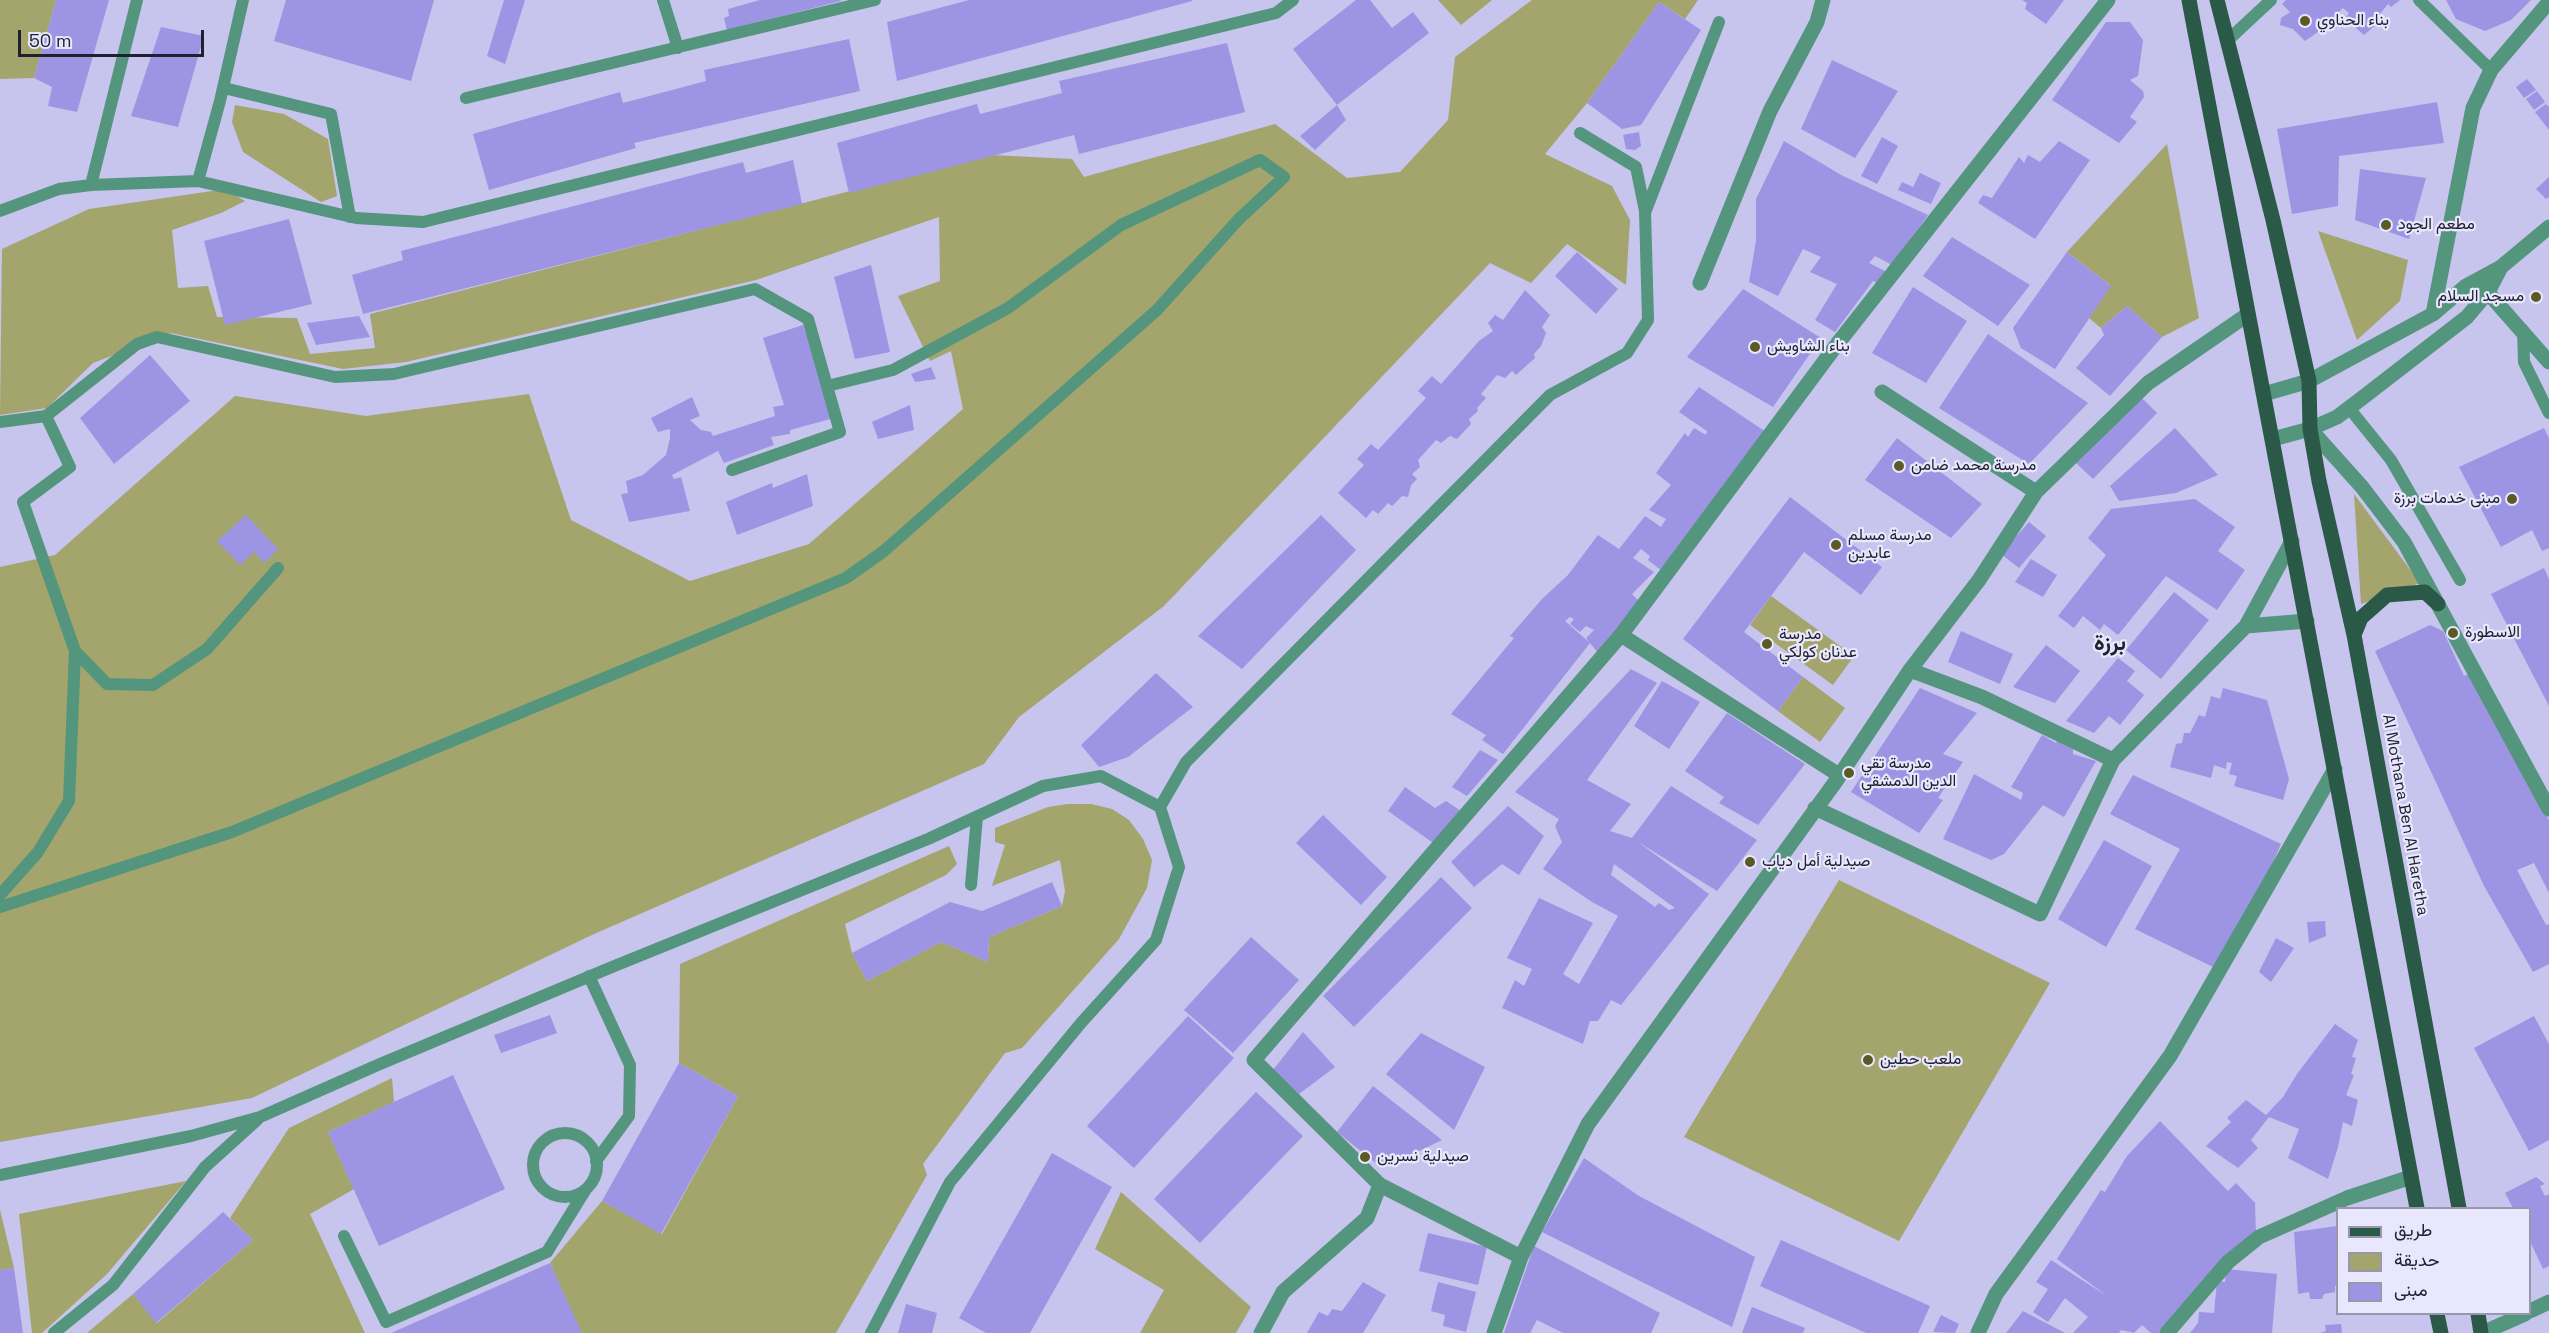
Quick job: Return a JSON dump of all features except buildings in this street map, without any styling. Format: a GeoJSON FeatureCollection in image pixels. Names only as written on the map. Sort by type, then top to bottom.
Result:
{"type":"FeatureCollection","features":[{"type":"Feature","properties":{"kind":"main road"},"geometry":{"type":"LineString","coordinates":[[2189,0],[2417,1207]]}},
{"type":"Feature","properties":{"kind":"main road","name":"Al Mothana Ben Al Haretha"},"geometry":{"type":"LineString","coordinates":[[2217,0],[2273,220],[2309,381],[2310,429],[2328,530],[2354,635],[2459,1207]]}},
{"type":"Feature","properties":{"kind":"main road"},"geometry":{"type":"LineString","coordinates":[[2354,635],[2361,618],[2386,595],[2425,592],[2438,604]]}},
{"type":"Feature","properties":{"kind":"main road"},"geometry":{"type":"LineString","coordinates":[[2437,1315],[2441,1333]]}},
{"type":"Feature","properties":{"kind":"main road"},"geometry":{"type":"LineString","coordinates":[[2478,1315],[2482,1333]]}},
{"type":"Feature","properties":{"kind":"street"},"geometry":{"type":"LineString","coordinates":[[1700,283],[1770,111],[1817,22],[1823,0]]}},
{"type":"Feature","properties":{"kind":"street"},"geometry":{"type":"LineString","coordinates":[[1521,1257],[1380,1185],[1254,1060],[1621,635],[1838,343],[2108,0]]}},
{"type":"Feature","properties":{"kind":"street"},"geometry":{"type":"LineString","coordinates":[[2433,314],[2473,108],[2491,70],[2549,2]]}},
{"type":"Feature","properties":{"kind":"street"},"geometry":{"type":"LineString","coordinates":[[2264,394],[2309,381],[2433,314],[2476,281],[2501,267],[2549,227]]}},
{"type":"Feature","properties":{"kind":"street"},"geometry":{"type":"LineString","coordinates":[[2273,439],[2310,429],[2337,417],[2349,408],[2468,317],[2488,292],[2501,267]]}},
{"type":"Feature","properties":{"kind":"street"},"geometry":{"type":"LineString","coordinates":[[2476,281],[2523,330],[2549,362]]}},
{"type":"Feature","properties":{"kind":"street"},"geometry":{"type":"LineString","coordinates":[[1494,1333],[1521,1257],[1588,1124],[1839,775],[1910,670],[1979,580],[2036,492],[2148,383],[2247,315]]}},
{"type":"Feature","properties":{"kind":"street"},"geometry":{"type":"LineString","coordinates":[[1882,392],[2036,492]]}},
{"type":"Feature","properties":{"kind":"street"},"geometry":{"type":"LineString","coordinates":[[2310,429],[2362,487],[2404,542],[2549,809]]}},
{"type":"Feature","properties":{"kind":"street"},"geometry":{"type":"LineString","coordinates":[[1815,808],[2040,914],[2113,760],[2246,626],[2292,541]]}},
{"type":"Feature","properties":{"kind":"street"},"geometry":{"type":"LineString","coordinates":[[2246,626],[2307,621]]}},
{"type":"Feature","properties":{"kind":"street"},"geometry":{"type":"LineString","coordinates":[[1621,635],[1839,775]]}},
{"type":"Feature","properties":{"kind":"street"},"geometry":{"type":"LineString","coordinates":[[1910,670],[1982,698],[2113,760]]}},
{"type":"Feature","properties":{"kind":"street"},"geometry":{"type":"LineString","coordinates":[[1978,1333],[1996,1294],[2170,1056],[2335,769]]}},
{"type":"Feature","properties":{"kind":"street"},"geometry":{"type":"LineString","coordinates":[[2167,1333],[2228,1262],[2259,1237],[2347,1198],[2411,1177]]}},
{"type":"Feature","properties":{"kind":"street"},"geometry":{"type":"LineString","coordinates":[[1261,1333],[1283,1292],[1367,1218],[1380,1185]]}},
{"type":"Feature","properties":{"kind":"street"},"geometry":{"type":"LineString","coordinates":[[2531,1310],[2549,1302]]}},
{"type":"Feature","properties":{"kind":"street"},"geometry":{"type":"LineString","coordinates":[[2482,1333],[2522,1315]]}},
{"type":"Feature","properties":{"kind":"lane"},"geometry":{"type":"LineString","coordinates":[[91,185],[137,0]]}},
{"type":"Feature","properties":{"kind":"lane"},"geometry":{"type":"LineString","coordinates":[[198,181],[224,88],[243,0]]}},
{"type":"Feature","properties":{"kind":"lane"},"geometry":{"type":"LineString","coordinates":[[663,0],[678,48]]}},
{"type":"Feature","properties":{"kind":"lane"},"geometry":{"type":"LineString","coordinates":[[466,98],[875,0]]}},
{"type":"Feature","properties":{"kind":"lane"},"geometry":{"type":"LineString","coordinates":[[0,211],[59,189],[91,185],[198,181],[350,217],[423,222],[1276,13],[1293,0]]}},
{"type":"Feature","properties":{"kind":"lane"},"geometry":{"type":"LineString","coordinates":[[2227,41],[2271,0]]}},
{"type":"Feature","properties":{"kind":"lane"},"geometry":{"type":"LineString","coordinates":[[2419,0],[2491,70]]}},
{"type":"Feature","properties":{"kind":"lane"},"geometry":{"type":"LineString","coordinates":[[1645,211],[1719,22]]}},
{"type":"Feature","properties":{"kind":"lane"},"geometry":{"type":"LineString","coordinates":[[224,88],[331,114],[350,217]]}},
{"type":"Feature","properties":{"kind":"lane"},"geometry":{"type":"LineString","coordinates":[[1160,807],[1186,762],[1550,395],[1627,353],[1648,320],[1645,211],[1636,167],[1580,133]]}},
{"type":"Feature","properties":{"kind":"lane"},"geometry":{"type":"LineString","coordinates":[[0,908],[232,832],[846,578],[884,551],[1157,310],[1238,220],[1284,177],[1260,160],[1121,225],[1008,308],[893,370],[827,386]]}},
{"type":"Feature","properties":{"kind":"lane"},"geometry":{"type":"LineString","coordinates":[[0,422],[46,416],[137,344],[158,337],[335,377],[394,374],[755,289],[808,319],[840,432],[732,471]]}},
{"type":"Feature","properties":{"kind":"lane"},"geometry":{"type":"LineString","coordinates":[[2523,330],[2524,362],[2549,413]]}},
{"type":"Feature","properties":{"kind":"lane"},"geometry":{"type":"LineString","coordinates":[[2349,408],[2391,460],[2460,580]]}},
{"type":"Feature","properties":{"kind":"lane"},"geometry":{"type":"LineString","coordinates":[[0,895],[38,852],[69,801],[75,651],[22,502],[70,467],[46,416]]}},
{"type":"Feature","properties":{"kind":"lane"},"geometry":{"type":"LineString","coordinates":[[75,651],[107,684],[153,685],[207,650],[278,568]]}},
{"type":"Feature","properties":{"kind":"lane"},"geometry":{"type":"LineString","coordinates":[[0,1175],[191,1137],[260,1118],[380,1064],[590,976],[928,839],[1043,786],[1101,776],[1160,807],[1179,867],[1156,940],[1081,1023],[950,1182],[871,1333]]}},
{"type":"Feature","properties":{"kind":"lane"},"geometry":{"type":"LineString","coordinates":[[971,885],[977,816]]}},
{"type":"Feature","properties":{"kind":"lane"},"geometry":{"type":"LineString","coordinates":[[344,1236],[386,1322],[547,1252],[592,1182],[596,1161],[629,1116],[630,1065],[590,976]]}},
{"type":"Feature","properties":{"kind":"lane"},"geometry":{"type":"LineString","coordinates":[[54,1333],[112,1285],[205,1167],[260,1118]]}},
{"type":"Feature","properties":{"kind":"lane"},"geometry":{"type":"LineString","coordinates":[[586,1189],[567,1197],[547,1192],[534,1175],[535,1155],[548,1138],[568,1134],[587,1143],[596,1161]]}},
{"type":"Feature","properties":{"kind":"green space"},"geometry":{"type":"Polygon","coordinates":[[[0,0],[56,0],[34,78],[0,79],[0,0]]]}},
{"type":"Feature","properties":{"kind":"green space"},"geometry":{"type":"Polygon","coordinates":[[[1438,0],[1492,0],[1461,25],[1438,0]]]}},
{"type":"Feature","properties":{"kind":"green space"},"geometry":{"type":"Polygon","coordinates":[[[1532,0],[1698,0],[1685,19],[1659,2],[1587,103],[1545,154],[1612,186],[1630,220],[1626,285],[1567,244],[1531,283],[1490,263],[1164,606],[1019,717],[984,764],[594,934],[252,1098],[0,1142],[0,567],[55,555],[235,396],[366,416],[529,394],[571,520],[690,581],[809,544],[963,409],[951,351],[930,361],[898,296],[940,281],[939,217],[756,280],[406,362],[343,369],[171,333],[93,363],[47,408],[0,415],[2,249],[89,209],[226,189],[245,201],[221,213],[172,230],[178,288],[208,286],[217,317],[297,318],[310,354],[375,348],[370,314],[991,155],[1072,159],[1084,177],[1275,124],[1347,178],[1400,172],[1448,120],[1455,57],[1532,0]]]}},
{"type":"Feature","properties":{"kind":"green space"},"geometry":{"type":"Polygon","coordinates":[[[235,105],[284,114],[328,139],[337,196],[321,202],[243,152],[232,122],[235,105]]]}},
{"type":"Feature","properties":{"kind":"green space"},"geometry":{"type":"Polygon","coordinates":[[[2167,144],[2199,318],[2162,337],[2127,306],[2101,328],[2089,318],[2110,285],[2067,252],[2167,144]]]}},
{"type":"Feature","properties":{"kind":"green space"},"geometry":{"type":"Polygon","coordinates":[[[2318,231],[2408,260],[2400,301],[2357,340],[2318,231]]]}},
{"type":"Feature","properties":{"kind":"green space"},"geometry":{"type":"Polygon","coordinates":[[[2354,494],[2420,583],[2361,604],[2354,494]]]}},
{"type":"Feature","properties":{"kind":"green space"},"geometry":{"type":"Polygon","coordinates":[[[1771,596],[1854,656],[1833,685],[1750,625],[1771,596]]]}},
{"type":"Feature","properties":{"kind":"green space"},"geometry":{"type":"Polygon","coordinates":[[[1803,677],[1845,708],[1820,742],[1778,711],[1803,677]]]}},
{"type":"Feature","properties":{"kind":"green space"},"geometry":{"type":"Polygon","coordinates":[[[1091,804],[1112,809],[1129,820],[1143,839],[1152,860],[1147,888],[1119,939],[1022,1048],[1005,1053],[923,1164],[927,1175],[836,1333],[581,1333],[550,1263],[602,1201],[662,1234],[738,1096],[679,1063],[680,964],[949,846],[957,864],[946,875],[845,924],[852,953],[867,981],[941,942],[988,962],[989,937],[1062,906],[1065,891],[1060,860],[992,886],[1005,845],[995,842],[995,828],[1048,807],[1091,804]]]}},
{"type":"Feature","properties":{"kind":"green space","name":"ملعب حطين"},"geometry":{"type":"Polygon","coordinates":[[[1839,880],[2050,983],[1899,1241],[1684,1137],[1839,880]]]}},
{"type":"Feature","properties":{"kind":"green space"},"geometry":{"type":"Polygon","coordinates":[[[392,1078],[394,1102],[328,1132],[354,1189],[310,1214],[365,1333],[87,1333],[133,1294],[157,1323],[253,1240],[230,1218],[289,1128],[392,1078]]]}},
{"type":"Feature","properties":{"kind":"green space"},"geometry":{"type":"Polygon","coordinates":[[[186,1181],[107,1274],[42,1333],[32,1333],[19,1214],[186,1181]]]}},
{"type":"Feature","properties":{"kind":"green space"},"geometry":{"type":"Polygon","coordinates":[[[1121,1192],[1251,1307],[1236,1333],[1140,1333],[1164,1290],[1095,1249],[1121,1192]]]}},
{"type":"Feature","properties":{"kind":"green space"},"geometry":{"type":"Polygon","coordinates":[[[0,1210],[14,1268],[0,1270],[0,1210]]]}},
{"type":"Feature","properties":{"kind":"place","name":"بناء الحناوي"},"geometry":{"type":"Point","coordinates":[2305,21]}},
{"type":"Feature","properties":{"kind":"place","name":"مطعم الجود"},"geometry":{"type":"Point","coordinates":[2386,225]}},
{"type":"Feature","properties":{"kind":"place","name":"مسجد السلام"},"geometry":{"type":"Point","coordinates":[2536,297]}},
{"type":"Feature","properties":{"kind":"place","name":"بناء الشاويش"},"geometry":{"type":"Point","coordinates":[1755,347]}},
{"type":"Feature","properties":{"kind":"place","name":"مدرسة محمد ضامن"},"geometry":{"type":"Point","coordinates":[1899,466]}},
{"type":"Feature","properties":{"kind":"place","name":"مبنى خدمات برزة"},"geometry":{"type":"Point","coordinates":[2512,499]}},
{"type":"Feature","properties":{"kind":"place","name":"مدرسة مسلم عابدين"},"geometry":{"type":"Point","coordinates":[1836,545]}},
{"type":"Feature","properties":{"kind":"place","name":"الاسطورة"},"geometry":{"type":"Point","coordinates":[2453,633]}},
{"type":"Feature","properties":{"kind":"place","name":"مدرسة عدنان كولكي"},"geometry":{"type":"Point","coordinates":[1767,644]}},
{"type":"Feature","properties":{"kind":"place","name":"مدرسة تقي الدين الدمشقي"},"geometry":{"type":"Point","coordinates":[1849,773]}},
{"type":"Feature","properties":{"kind":"place","name":"صيدلية أمل دياب"},"geometry":{"type":"Point","coordinates":[1750,862]}},
{"type":"Feature","properties":{"kind":"place","name":"ملعب حطين"},"geometry":{"type":"Point","coordinates":[1868,1060]}},
{"type":"Feature","properties":{"kind":"place","name":"صيدلية نسرين"},"geometry":{"type":"Point","coordinates":[1365,1157]}},
{"type":"Feature","properties":{"kind":"district","name":"برزة"},"geometry":{"type":"Point","coordinates":[2110,644]}}]}
